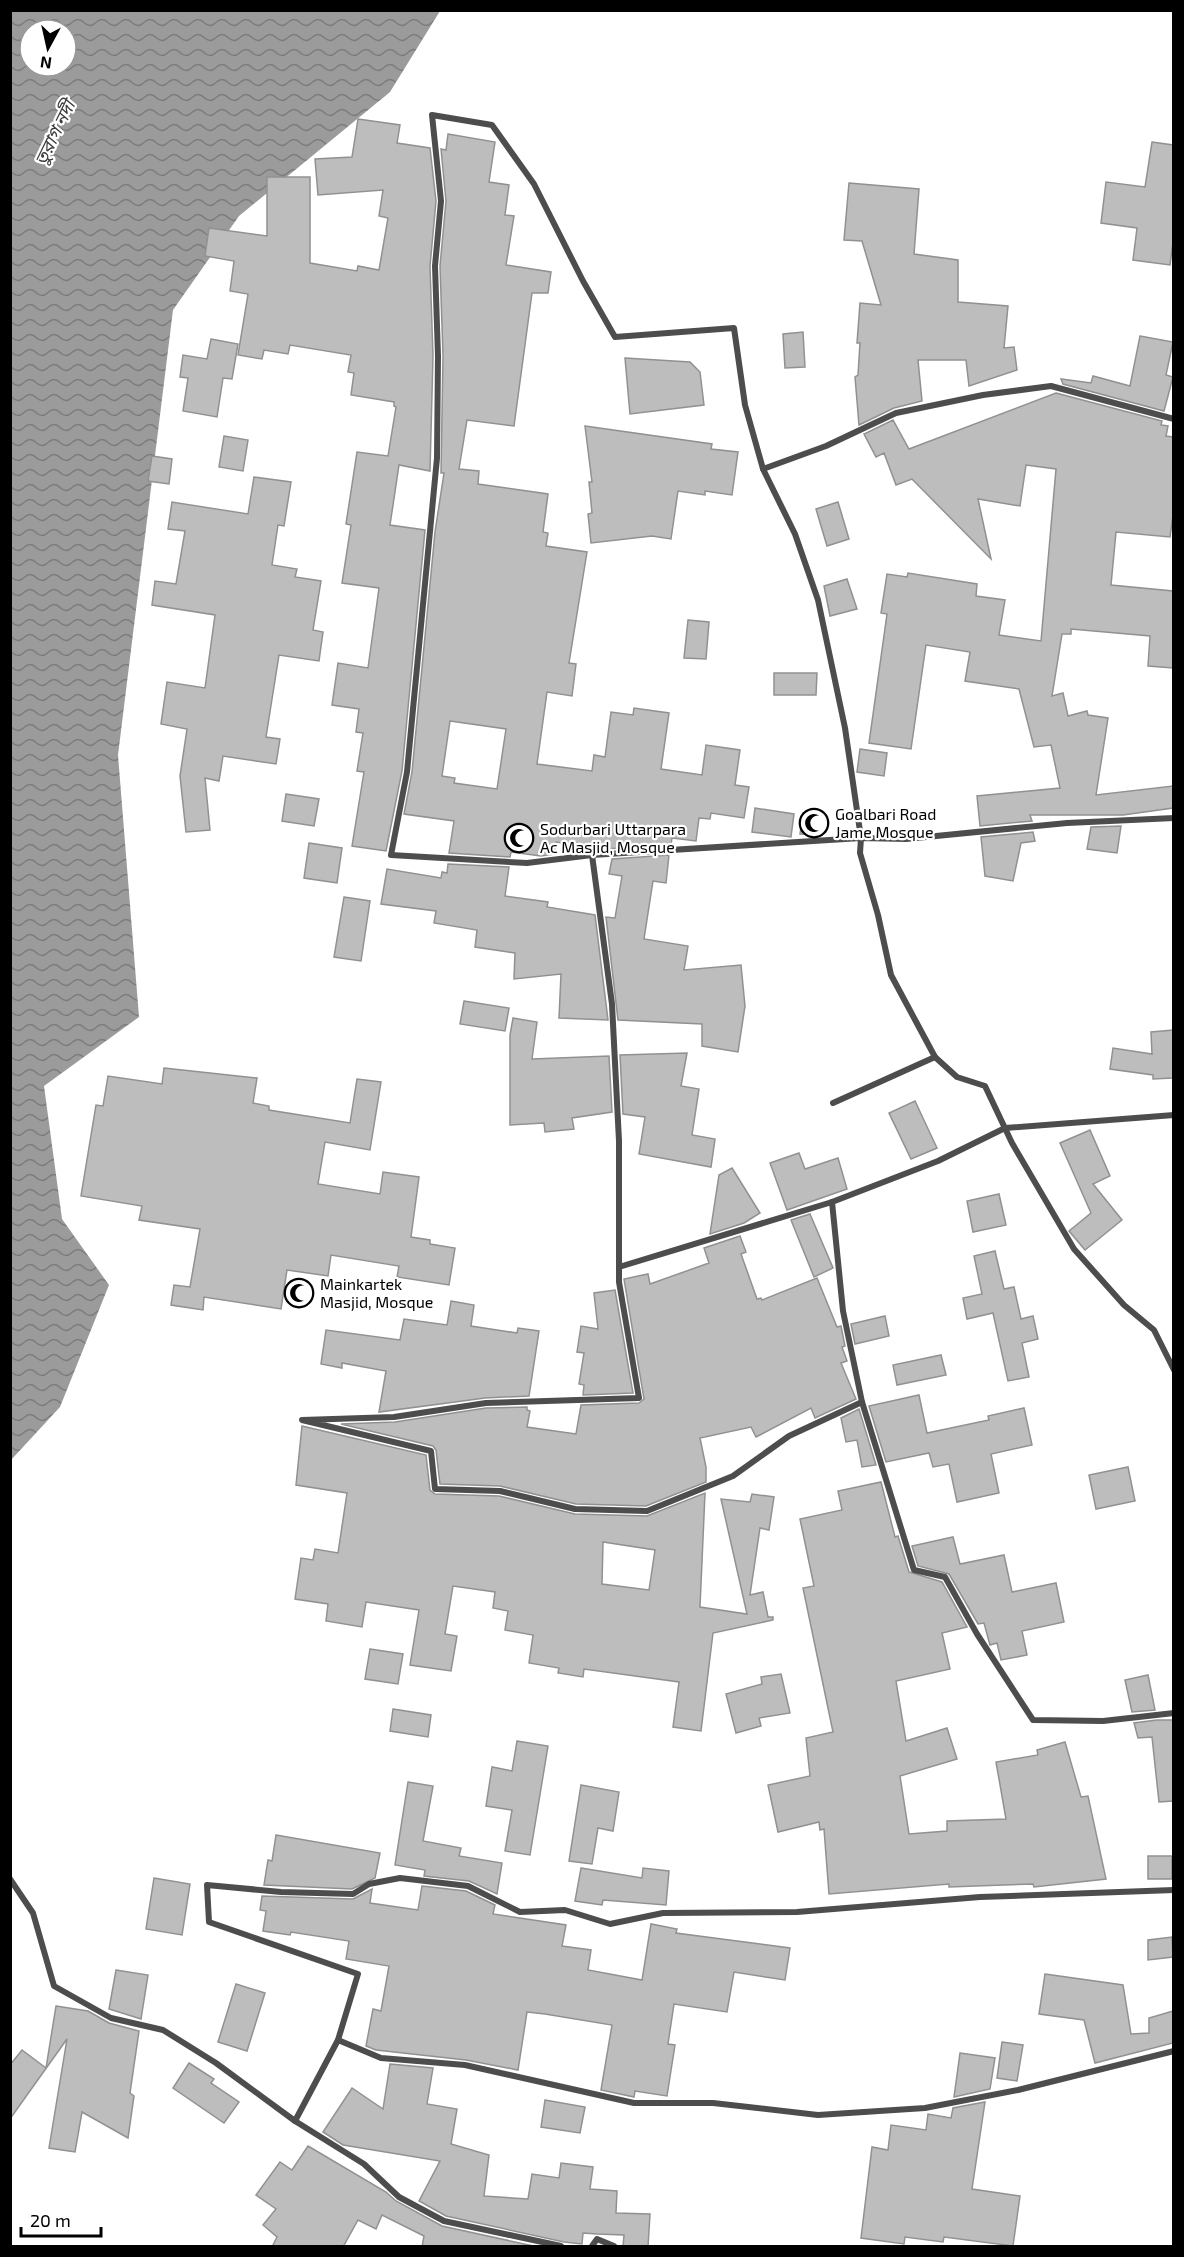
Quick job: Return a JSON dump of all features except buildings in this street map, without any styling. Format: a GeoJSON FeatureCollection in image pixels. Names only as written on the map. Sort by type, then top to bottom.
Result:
{"type":"FeatureCollection","features":[{"type":"Feature","properties":{"kind":"street"},"geometry":{"type":"LineString","coordinates":[[1173,818],[1067,823],[906,839],[861,838],[592,855],[527,863],[391,855],[407,772],[437,458],[435,266],[441,201],[432,115],[492,125],[534,184],[583,281],[615,337],[734,328],[745,405],[763,469],[795,534],[818,600],[845,728],[861,838],[860,853],[878,915],[891,975],[935,1057],[957,1077],[985,1086],[1005,1128],[1074,1249],[1124,1305],[1154,1330],[1173,1370]]}},
{"type":"Feature","properties":{"kind":"street"},"geometry":{"type":"LineString","coordinates":[[763,469],[826,446],[896,413],[982,395],[1051,386],[1173,419]]}},
{"type":"Feature","properties":{"kind":"street"},"geometry":{"type":"LineString","coordinates":[[592,855],[612,1004],[619,1142],[619,1282],[639,1398],[486,1403],[394,1416],[302,1420],[431,1451],[435,1489],[500,1491],[575,1509],[647,1511],[733,1476],[789,1436],[862,1402]]}},
{"type":"Feature","properties":{"kind":"street"},"geometry":{"type":"LineString","coordinates":[[833,1103],[935,1057]]}},
{"type":"Feature","properties":{"kind":"street"},"geometry":{"type":"LineString","coordinates":[[619,1268],[832,1202],[938,1161],[1005,1128],[1173,1115]]}},
{"type":"Feature","properties":{"kind":"street"},"geometry":{"type":"LineString","coordinates":[[832,1202],[843,1311],[862,1402],[914,1570],[945,1577],[977,1634],[1033,1720],[1103,1721],[1173,1713]]}},
{"type":"Feature","properties":{"kind":"street"},"geometry":{"type":"LineString","coordinates":[[10,1878],[33,1913],[54,1986],[111,2018],[163,2030],[216,2063],[296,2121],[364,2164],[399,2197],[444,2221],[561,2247]]}},
{"type":"Feature","properties":{"kind":"street"},"geometry":{"type":"LineString","coordinates":[[296,2121],[338,2040],[358,1974],[209,1922],[207,1885],[281,1892],[353,1894],[369,1884],[400,1878],[468,1886],[520,1911],[565,1910],[610,1924],[663,1913],[797,1912],[980,1898],[1173,1890]]}},
{"type":"Feature","properties":{"kind":"street"},"geometry":{"type":"LineString","coordinates":[[338,2040],[381,2058],[465,2065],[634,2103],[713,2103],[818,2115],[925,2108],[1018,2090],[1173,2051]]}},
{"type":"Feature","properties":{"kind":"street"},"geometry":{"type":"LineString","coordinates":[[592,2247],[597,2239],[614,2247]]}},
{"type":"Feature","properties":{"kind":"water","name":"তুরাগ নদী"},"geometry":{"type":"Polygon","coordinates":[[[11,11],[440,11],[390,92],[239,216],[173,310],[118,755],[139,1017],[44,1086],[62,1219],[109,1285],[60,1407],[11,1460],[11,11]]]}},
{"type":"Feature","properties":{"kind":"place","name":"Goalbari Road Jame Mosque"},"geometry":{"type":"Point","coordinates":[814,823]}},
{"type":"Feature","properties":{"kind":"place","name":"Sodurbari Uttarpara Ac Masjid, Mosque"},"geometry":{"type":"Point","coordinates":[519,838]}},
{"type":"Feature","properties":{"kind":"place","name":"Mainkartek Masjid, Mosque"},"geometry":{"type":"Point","coordinates":[299,1293]}}]}
